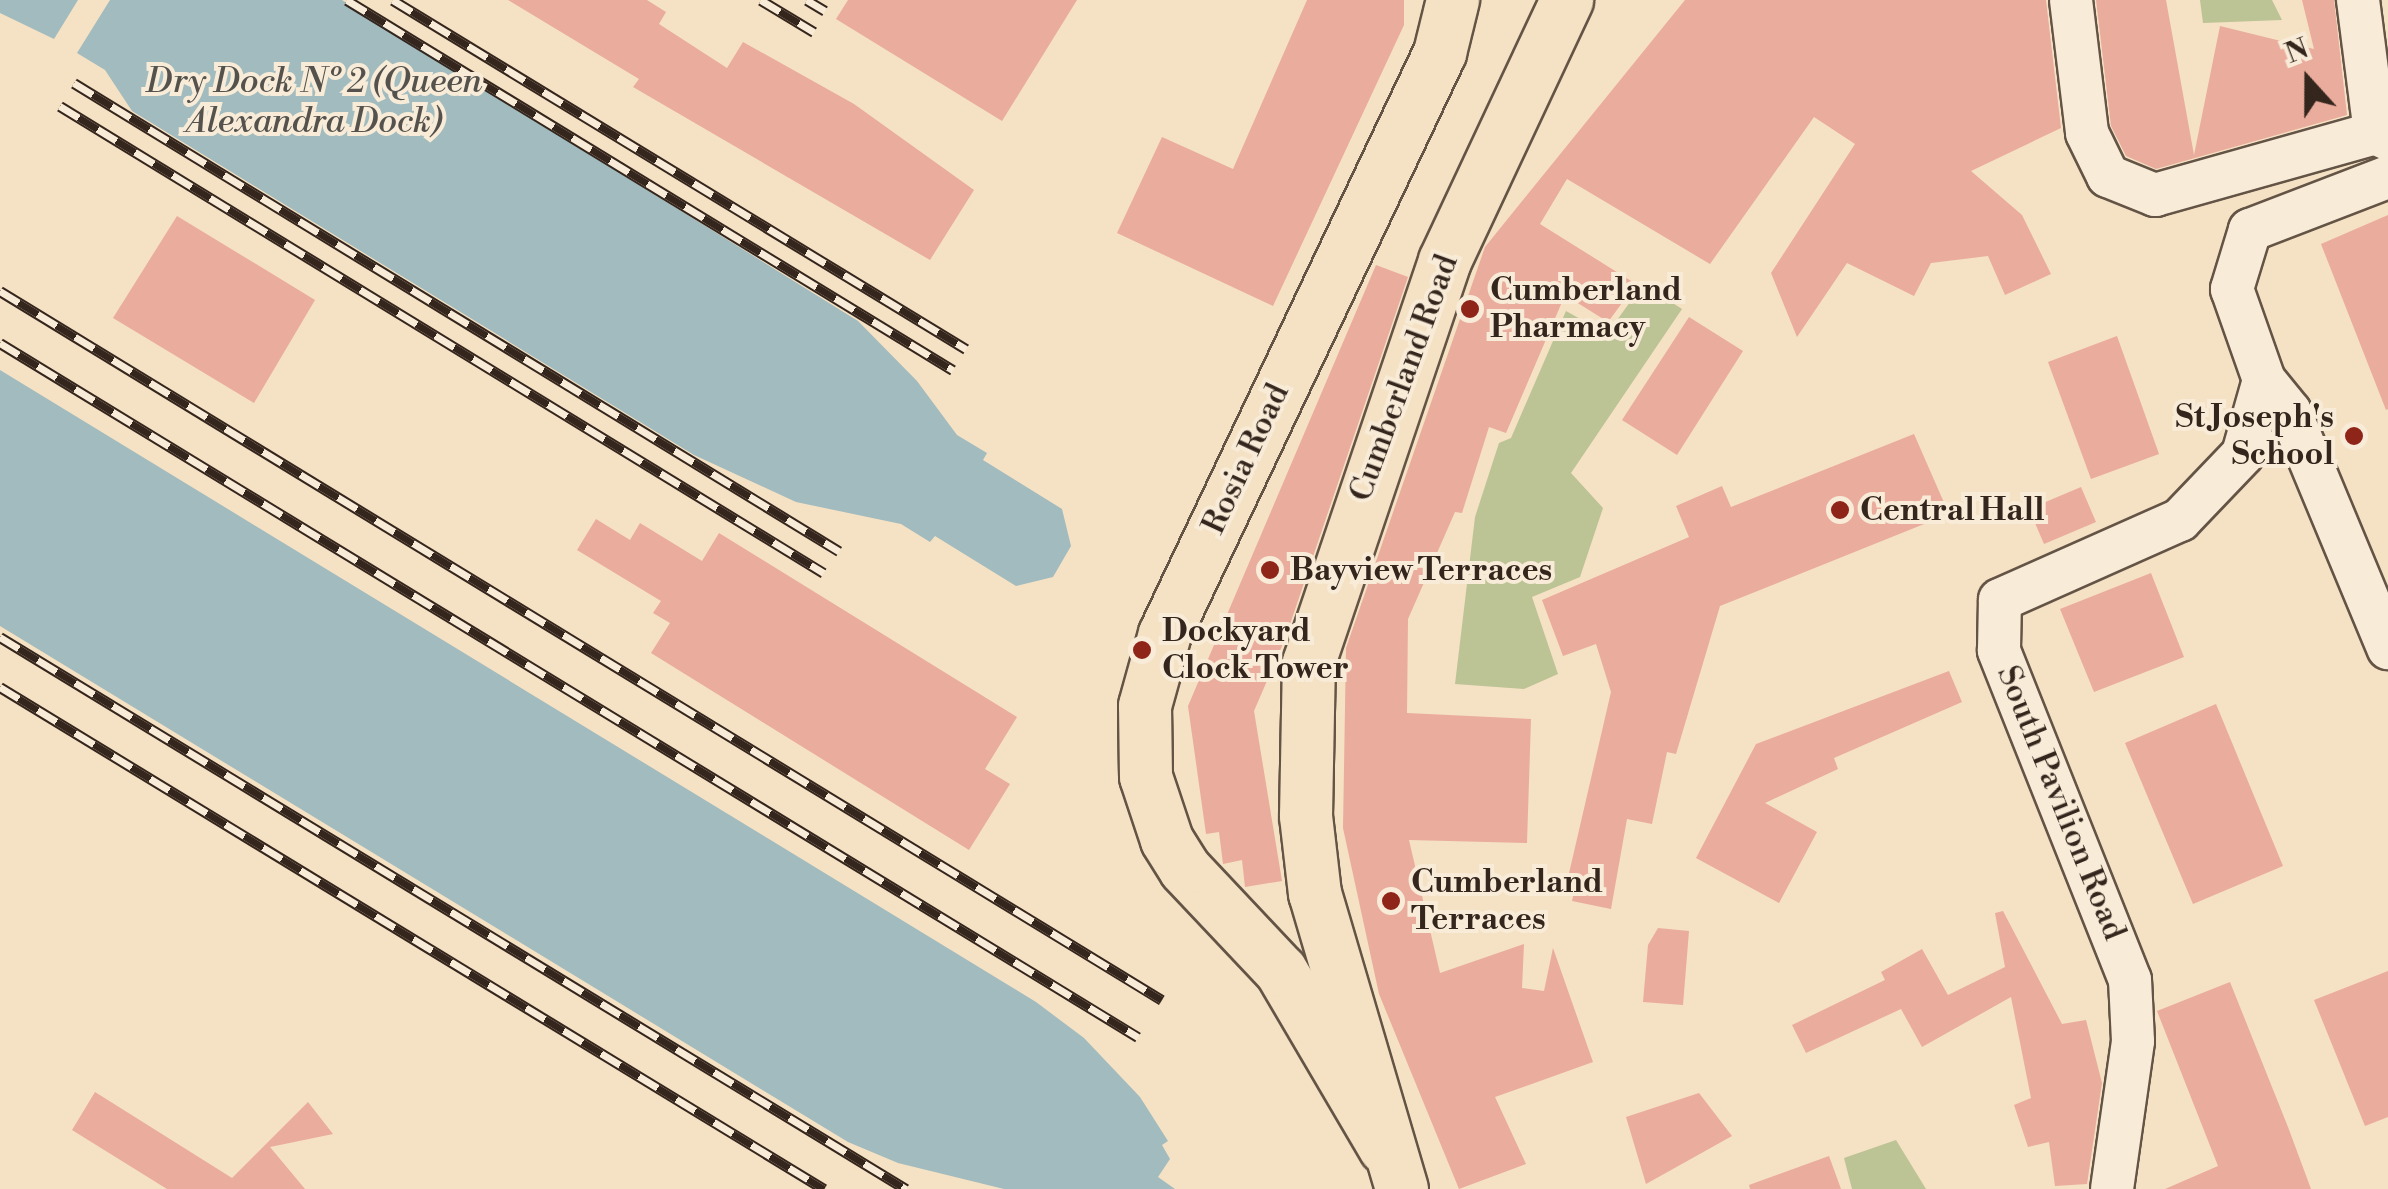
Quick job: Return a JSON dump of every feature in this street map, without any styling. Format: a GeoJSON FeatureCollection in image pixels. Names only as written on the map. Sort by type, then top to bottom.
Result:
{"type":"FeatureCollection","features":[{"type":"Feature","properties":{"kind":"main road","name":"Rosia Road"},"geometry":{"type":"LineString","coordinates":[[1394,1168],[1298,995],[1185,868],[1155,813],[1143,749],[1153,669],[1440,53],[1453,0]]}},
{"type":"Feature","properties":{"kind":"main road","name":"Cumberland Road"},"geometry":{"type":"LineString","coordinates":[[1315,894],[1306,780],[1306,689],[1316,635],[1446,261],[1566,0]]}},
{"type":"Feature","properties":{"kind":"main road","name":"Rosia Road"},"geometry":{"type":"LineString","coordinates":[[1315,894],[1394,1168]]}},
{"type":"Feature","properties":{"kind":"main road"},"geometry":{"type":"LineString","coordinates":[[1231,916],[1280,913],[1315,894]]}},
{"type":"Feature","properties":{"kind":"street"},"geometry":{"type":"LineString","coordinates":[[2071,0],[2088,133],[2108,176],[2155,194],[2382,136],[2358,0]]}},
{"type":"Feature","properties":{"kind":"street"},"geometry":{"type":"LineString","coordinates":[[2388,176],[2250,230],[2232,289],[2264,380],[2290,412],[2388,648]]}},
{"type":"Feature","properties":{"kind":"street","name":"South Pavilion Road"},"geometry":{"type":"LineString","coordinates":[[2112,1189],[2133,1042],[2130,980],[1999,650],[2000,600],[2180,520],[2243,454],[2264,380]]}},
{"type":"Feature","properties":{"kind":"green space"},"geometry":{"type":"Polygon","coordinates":[[[2200,0],[2272,0],[2282,20],[2203,23],[2200,0]]]}},
{"type":"Feature","properties":{"kind":"green space"},"geometry":{"type":"Polygon","coordinates":[[[1643,284],[1682,309],[1571,473],[1603,508],[1580,577],[1532,597],[1558,674],[1524,689],[1455,684],[1475,517],[1499,443],[1511,438],[1566,311],[1607,334],[1643,284]]]}},
{"type":"Feature","properties":{"kind":"green space"},"geometry":{"type":"Polygon","coordinates":[[[1896,1140],[1926,1189],[1852,1189],[1844,1158],[1896,1140]]]}},
{"type":"Feature","properties":{"kind":"water"},"geometry":{"type":"Polygon","coordinates":[[[0,0],[78,0],[54,39],[0,13],[0,0]]]}},
{"type":"Feature","properties":{"kind":"water","name":"Dry Dock № 2 (Queen Alexandra Dock)"},"geometry":{"type":"Polygon","coordinates":[[[110,0],[342,0],[858,321],[917,381],[957,435],[987,453],[983,460],[1062,509],[1071,546],[1053,577],[1016,586],[935,536],[930,542],[901,524],[796,502],[694,455],[132,111],[105,70],[77,53],[110,0]]]}},
{"type":"Feature","properties":{"kind":"water"},"geometry":{"type":"Polygon","coordinates":[[[0,370],[1036,1002],[1084,1038],[1140,1097],[1168,1141],[1162,1145],[1170,1159],[1158,1177],[1175,1189],[1004,1189],[898,1163],[848,1142],[0,626],[0,370]]]}},
{"type":"Feature","properties":{"kind":"building"},"geometry":{"type":"Polygon","coordinates":[[[508,0],[647,0],[666,12],[659,24],[727,68],[743,42],[854,104],[974,190],[930,260],[633,87],[639,79],[508,0]]]}},
{"type":"Feature","properties":{"kind":"building"},"geometry":{"type":"Polygon","coordinates":[[[848,0],[1077,0],[1002,121],[836,19],[848,0]]]}},
{"type":"Feature","properties":{"kind":"building"},"geometry":{"type":"Polygon","coordinates":[[[1307,0],[1404,0],[1404,25],[1273,306],[1117,233],[1162,137],[1233,169],[1307,0]]]}},
{"type":"Feature","properties":{"kind":"building"},"geometry":{"type":"Polygon","coordinates":[[[1685,0],[2046,0],[2061,128],[1971,171],[2022,215],[2051,274],[2005,295],[1988,256],[1931,263],[1914,296],[1847,263],[1797,337],[1771,273],[1855,144],[1814,117],[1710,264],[1567,179],[1540,224],[1636,284],[1608,322],[1565,295],[1506,433],[1489,427],[1462,513],[1455,512],[1408,619],[1407,713],[1531,719],[1527,843],[1409,840],[1440,973],[1524,944],[1522,988],[1544,991],[1553,948],[1593,1062],[1495,1097],[1526,1164],[1459,1189],[1379,994],[1343,828],[1346,648],[1485,247],[1685,0]]]}},
{"type":"Feature","properties":{"kind":"building"},"geometry":{"type":"Polygon","coordinates":[[[2096,0],[2166,0],[2194,155],[2220,26],[2314,49],[2302,0],[2334,0],[2347,115],[2156,169],[2126,156],[2111,126],[2096,0]]]}},
{"type":"Feature","properties":{"kind":"building"},"geometry":{"type":"Polygon","coordinates":[[[2388,215],[2388,409],[2386,410],[2321,244],[2388,215]]]}},
{"type":"Feature","properties":{"kind":"building"},"geometry":{"type":"Polygon","coordinates":[[[177,216],[315,300],[254,403],[113,318],[177,216]]]}},
{"type":"Feature","properties":{"kind":"building","name":"Bayview Terraces"},"geometry":{"type":"Polygon","coordinates":[[[1376,265],[1408,277],[1285,639],[1254,711],[1282,881],[1245,887],[1242,860],[1223,864],[1219,832],[1206,834],[1188,706],[1376,265]]]}},
{"type":"Feature","properties":{"kind":"building"},"geometry":{"type":"Polygon","coordinates":[[[1689,317],[1743,351],[1677,455],[1622,420],[1689,317]]]}},
{"type":"Feature","properties":{"kind":"building"},"geometry":{"type":"Polygon","coordinates":[[[2117,336],[2159,454],[2091,479],[2048,362],[2117,336]]]}},
{"type":"Feature","properties":{"kind":"building"},"geometry":{"type":"Polygon","coordinates":[[[1914,434],[1949,514],[1720,606],[1676,754],[1667,752],[1652,824],[1627,819],[1611,909],[1572,901],[1576,883],[1567,882],[1611,692],[1596,644],[1563,656],[1542,600],[1689,537],[1676,506],[1722,486],[1731,507],[1914,434]]]}},
{"type":"Feature","properties":{"kind":"building"},"geometry":{"type":"Polygon","coordinates":[[[2081,487],[2096,522],[2044,544],[2029,509],[2081,487]]]}},
{"type":"Feature","properties":{"kind":"building"},"geometry":{"type":"Polygon","coordinates":[[[596,519],[630,540],[640,523],[702,561],[719,533],[1017,717],[985,769],[1010,784],[969,850],[651,653],[670,623],[653,613],[661,601],[577,550],[596,519]]]}},
{"type":"Feature","properties":{"kind":"building"},"geometry":{"type":"Polygon","coordinates":[[[2151,573],[2184,657],[2094,692],[2060,609],[2151,573]]]}},
{"type":"Feature","properties":{"kind":"building"},"geometry":{"type":"Polygon","coordinates":[[[1949,671],[1962,702],[1834,758],[1838,769],[1765,803],[1817,832],[1779,903],[1696,858],[1756,744],[1949,671]]]}},
{"type":"Feature","properties":{"kind":"building"},"geometry":{"type":"Polygon","coordinates":[[[2216,704],[2283,866],[2193,904],[2125,743],[2216,704]]]}},
{"type":"Feature","properties":{"kind":"building"},"geometry":{"type":"Polygon","coordinates":[[[2003,911],[2062,1024],[2086,1020],[2102,1083],[2087,1184],[2055,1186],[2049,1142],[2028,1147],[2014,1105],[2031,1098],[2011,997],[1922,1047],[1901,1009],[1806,1053],[1792,1025],[1885,980],[1881,972],[1922,949],[1948,995],[2005,967],[1995,913],[2003,911]]]}},
{"type":"Feature","properties":{"kind":"building"},"geometry":{"type":"Polygon","coordinates":[[[1658,928],[1689,931],[1683,1005],[1643,1002],[1648,945],[1658,928]]]}},
{"type":"Feature","properties":{"kind":"building"},"geometry":{"type":"Polygon","coordinates":[[[2388,971],[2388,1117],[2365,1126],[2314,1000],[2388,971]]]}},
{"type":"Feature","properties":{"kind":"building"},"geometry":{"type":"Polygon","coordinates":[[[2230,982],[2311,1189],[2165,1189],[2218,1166],[2157,1011],[2230,982]]]}},
{"type":"Feature","properties":{"kind":"building"},"geometry":{"type":"Polygon","coordinates":[[[95,1092],[232,1178],[308,1102],[333,1134],[270,1147],[305,1189],[167,1189],[72,1130],[95,1092]]]}},
{"type":"Feature","properties":{"kind":"building"},"geometry":{"type":"Polygon","coordinates":[[[1699,1093],[1732,1136],[1646,1184],[1626,1117],[1699,1093]]]}},
{"type":"Feature","properties":{"kind":"building"},"geometry":{"type":"Polygon","coordinates":[[[1829,1156],[1841,1189],[1750,1189],[1749,1185],[1829,1156]]]}},
{"type":"Feature","properties":{"kind":"railway"},"geometry":{"type":"LineString","coordinates":[[347,0],[953,370]]}},
{"type":"Feature","properties":{"kind":"railway"},"geometry":{"type":"LineString","coordinates":[[393,0],[966,349]]}},
{"type":"Feature","properties":{"kind":"railway"},"geometry":{"type":"LineString","coordinates":[[761,0],[814,32]]}},
{"type":"Feature","properties":{"kind":"railway"},"geometry":{"type":"LineString","coordinates":[[807,0],[825,11]]}},
{"type":"Feature","properties":{"kind":"railway"},"geometry":{"type":"LineString","coordinates":[[74,83],[839,551]]}},
{"type":"Feature","properties":{"kind":"railway"},"geometry":{"type":"LineString","coordinates":[[60,106],[824,573]]}},
{"type":"Feature","properties":{"kind":"railway"},"geometry":{"type":"LineString","coordinates":[[0,291],[1162,1000]]}},
{"type":"Feature","properties":{"kind":"railway"},"geometry":{"type":"LineString","coordinates":[[0,343],[1138,1037]]}},
{"type":"Feature","properties":{"kind":"railway"},"geometry":{"type":"LineString","coordinates":[[0,637],[906,1189]]}},
{"type":"Feature","properties":{"kind":"railway"},"geometry":{"type":"LineString","coordinates":[[0,687],[824,1189]]}},
{"type":"Feature","properties":{"kind":"place","name":"Cumberland Pharmacy"},"geometry":{"type":"Point","coordinates":[1470,309]}},
{"type":"Feature","properties":{"kind":"place","name":"St Joseph's School"},"geometry":{"type":"Point","coordinates":[2354,436]}},
{"type":"Feature","properties":{"kind":"place","name":"Central Hall"},"geometry":{"type":"Point","coordinates":[1840,510]}},
{"type":"Feature","properties":{"kind":"place","name":"Bayview Terraces"},"geometry":{"type":"Point","coordinates":[1270,570]}},
{"type":"Feature","properties":{"kind":"place","name":"Dockyard Clock Tower"},"geometry":{"type":"Point","coordinates":[1142,650]}},
{"type":"Feature","properties":{"kind":"place","name":"Cumberland Terraces"},"geometry":{"type":"Point","coordinates":[1391,901]}}]}
